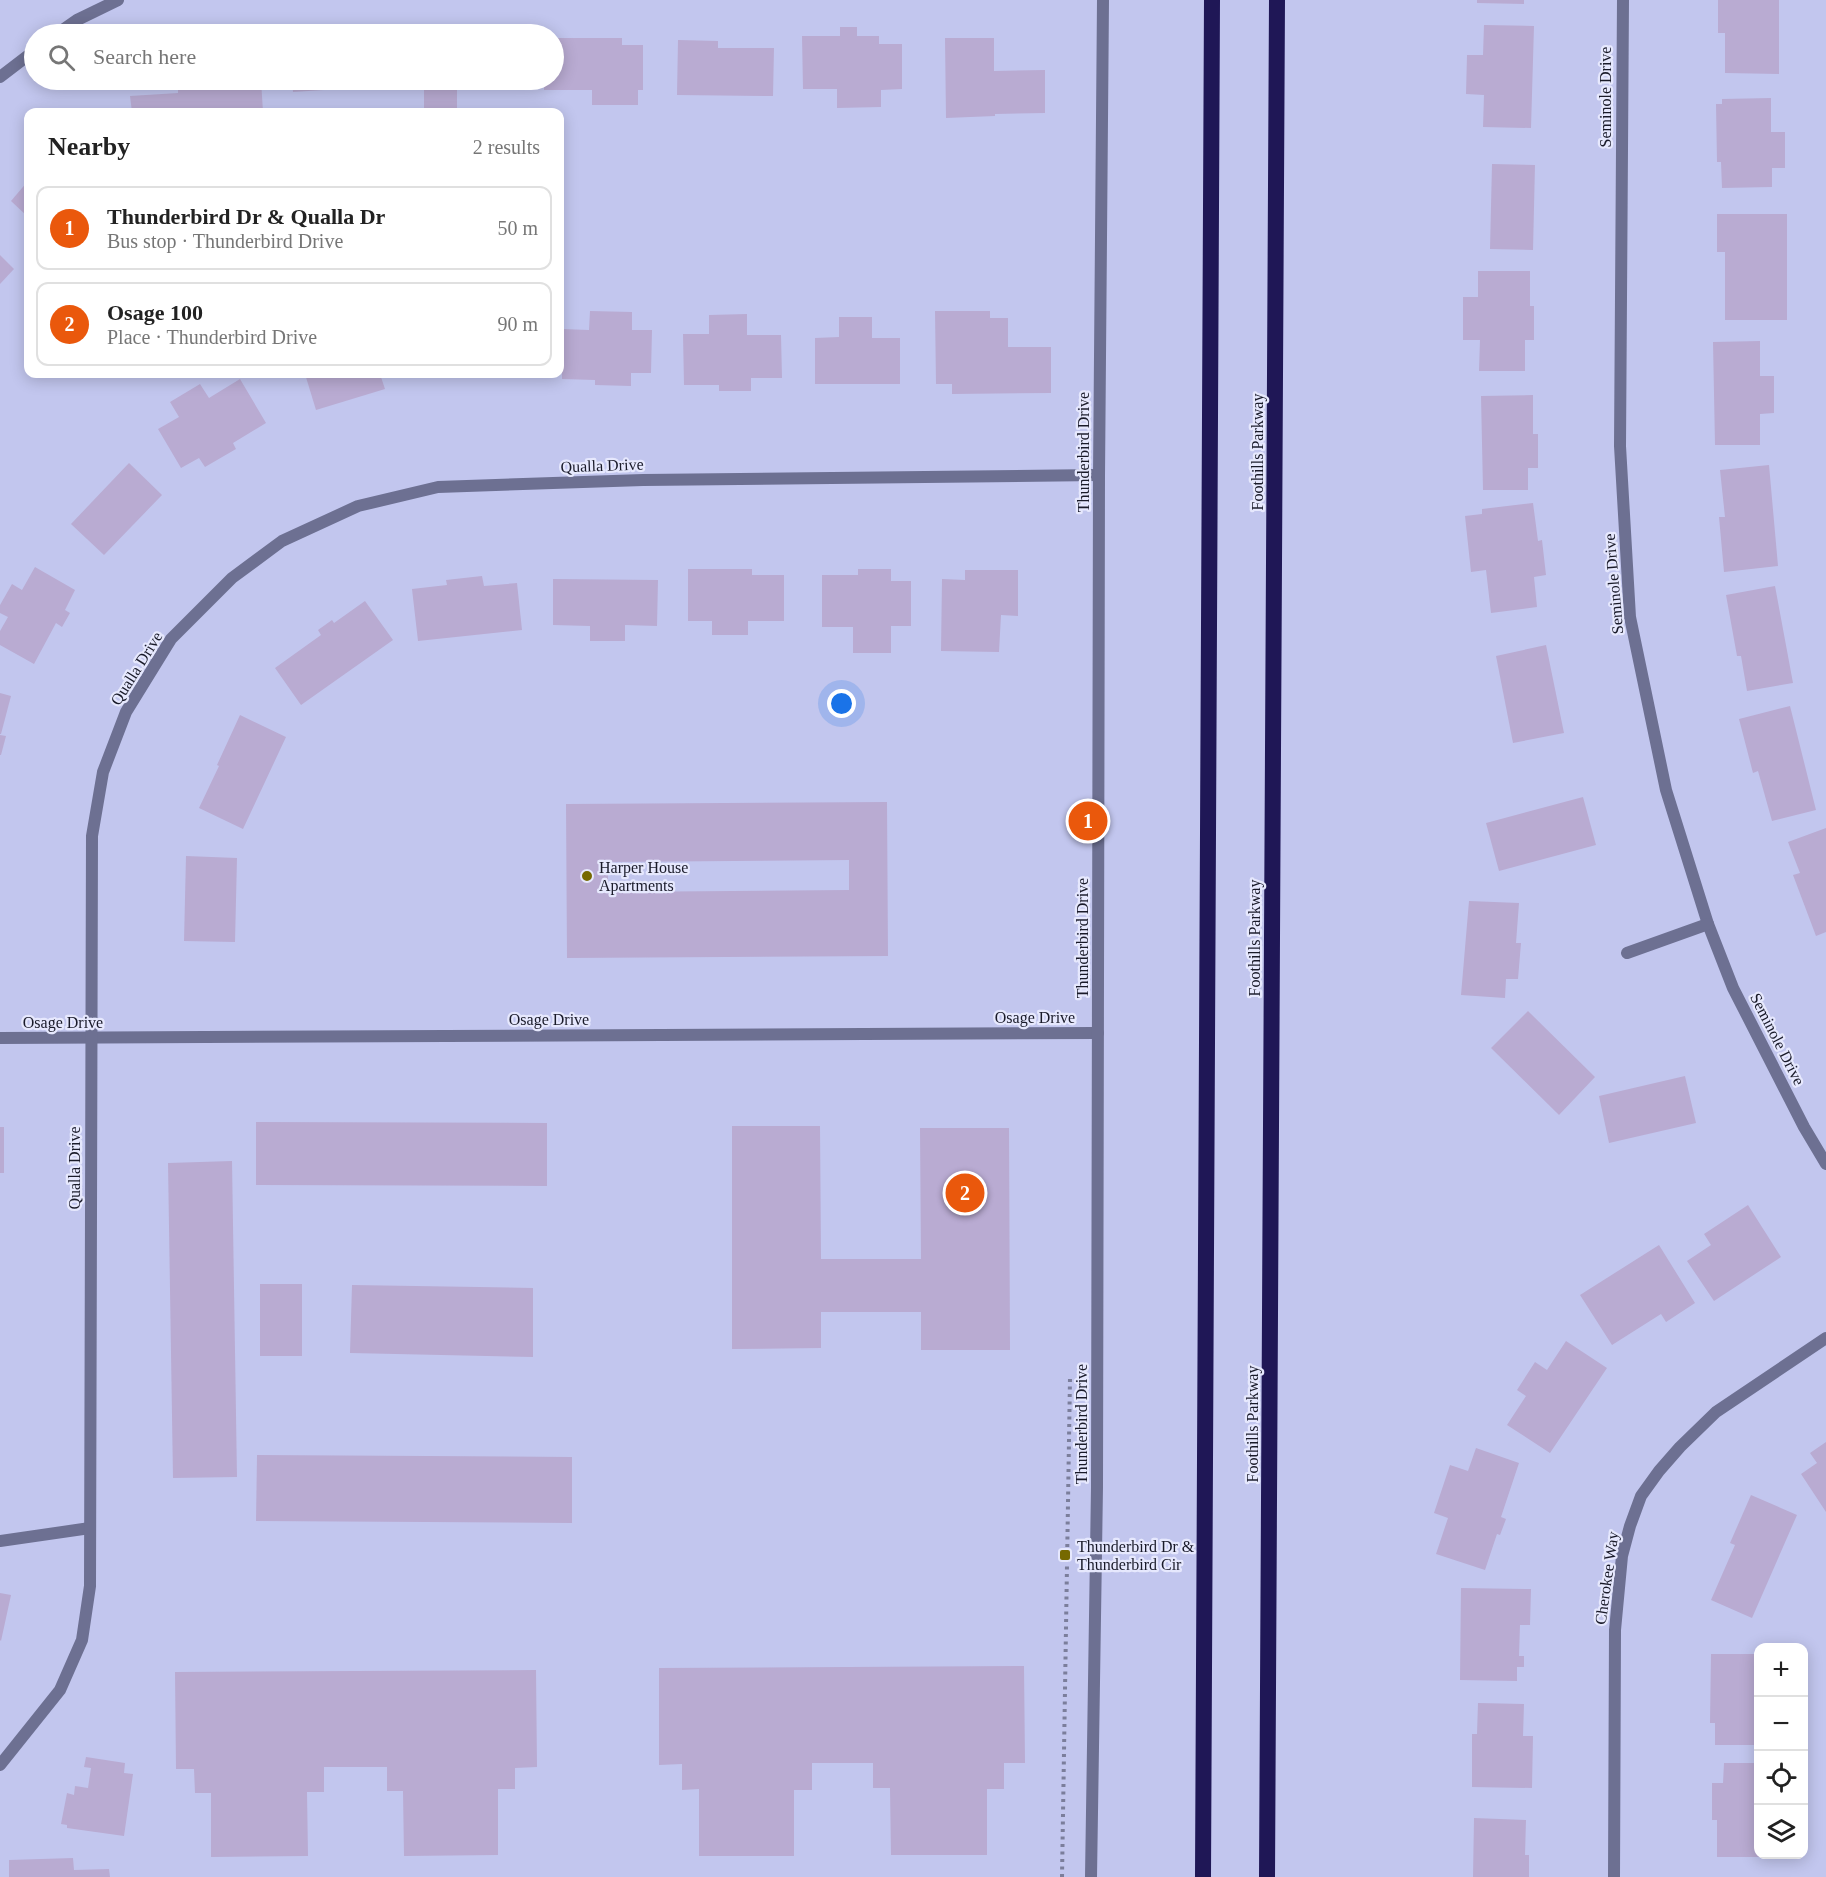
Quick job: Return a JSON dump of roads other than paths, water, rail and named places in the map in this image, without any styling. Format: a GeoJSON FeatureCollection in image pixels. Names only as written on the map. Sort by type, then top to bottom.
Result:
{"type":"FeatureCollection","features":[{"type":"Feature","properties":{"kind":"highway"},"geometry":{"type":"LineString","coordinates":[[1203,1877],[1212,0]]}},
{"type":"Feature","properties":{"kind":"highway","name":"Foothills Parkway"},"geometry":{"type":"LineString","coordinates":[[1267,1877],[1277,0]]}},
{"type":"Feature","properties":{"kind":"street"},"geometry":{"type":"LineString","coordinates":[[71,24],[118,0]]}},
{"type":"Feature","properties":{"kind":"street","name":"Thunderbird Drive"},"geometry":{"type":"LineString","coordinates":[[1091,1877],[1097,1487],[1099,476],[1103,0]]}},
{"type":"Feature","properties":{"kind":"street","name":"Seminole Drive"},"geometry":{"type":"LineString","coordinates":[[1623,0],[1620,446],[1630,617],[1666,790],[1708,924],[1733,988],[1804,1127],[1826,1164]]}},
{"type":"Feature","properties":{"kind":"street"},"geometry":{"type":"LineString","coordinates":[[0,76],[24,58]]}},
{"type":"Feature","properties":{"kind":"street","name":"Qualla Drive"},"geometry":{"type":"LineString","coordinates":[[0,1764],[60,1690],[82,1640],[90,1586],[92,836],[104,772],[126,712],[171,639],[232,578],[282,541],[358,506],[438,487],[643,480],[1099,476]]}},
{"type":"Feature","properties":{"kind":"street"},"geometry":{"type":"LineString","coordinates":[[1628,953],[1708,924]]}},
{"type":"Feature","properties":{"kind":"street","name":"Osage Drive"},"geometry":{"type":"LineString","coordinates":[[0,1038],[1098,1033]]}},
{"type":"Feature","properties":{"kind":"street","name":"Cherokee Way"},"geometry":{"type":"LineString","coordinates":[[1614,1877],[1615,1630],[1622,1556],[1641,1496],[1680,1447],[1716,1412],[1826,1338]]}},
{"type":"Feature","properties":{"kind":"street"},"geometry":{"type":"LineString","coordinates":[[0,1540],[90,1528]]}},
{"type":"Feature","properties":{"kind":"place","name":"Thunderbird Dr & Qualla Dr"},"geometry":{"type":"Point","coordinates":[1088,821]}},
{"type":"Feature","properties":{"kind":"place","name":"Harper House Apartments"},"geometry":{"type":"Point","coordinates":[587,876]}},
{"type":"Feature","properties":{"kind":"place","name":"Osage 100"},"geometry":{"type":"Point","coordinates":[965,1193]}},
{"type":"Feature","properties":{"kind":"place","name":"Thunderbird Dr & Thunderbird Cir"},"geometry":{"type":"Point","coordinates":[1065,1555]}}]}
